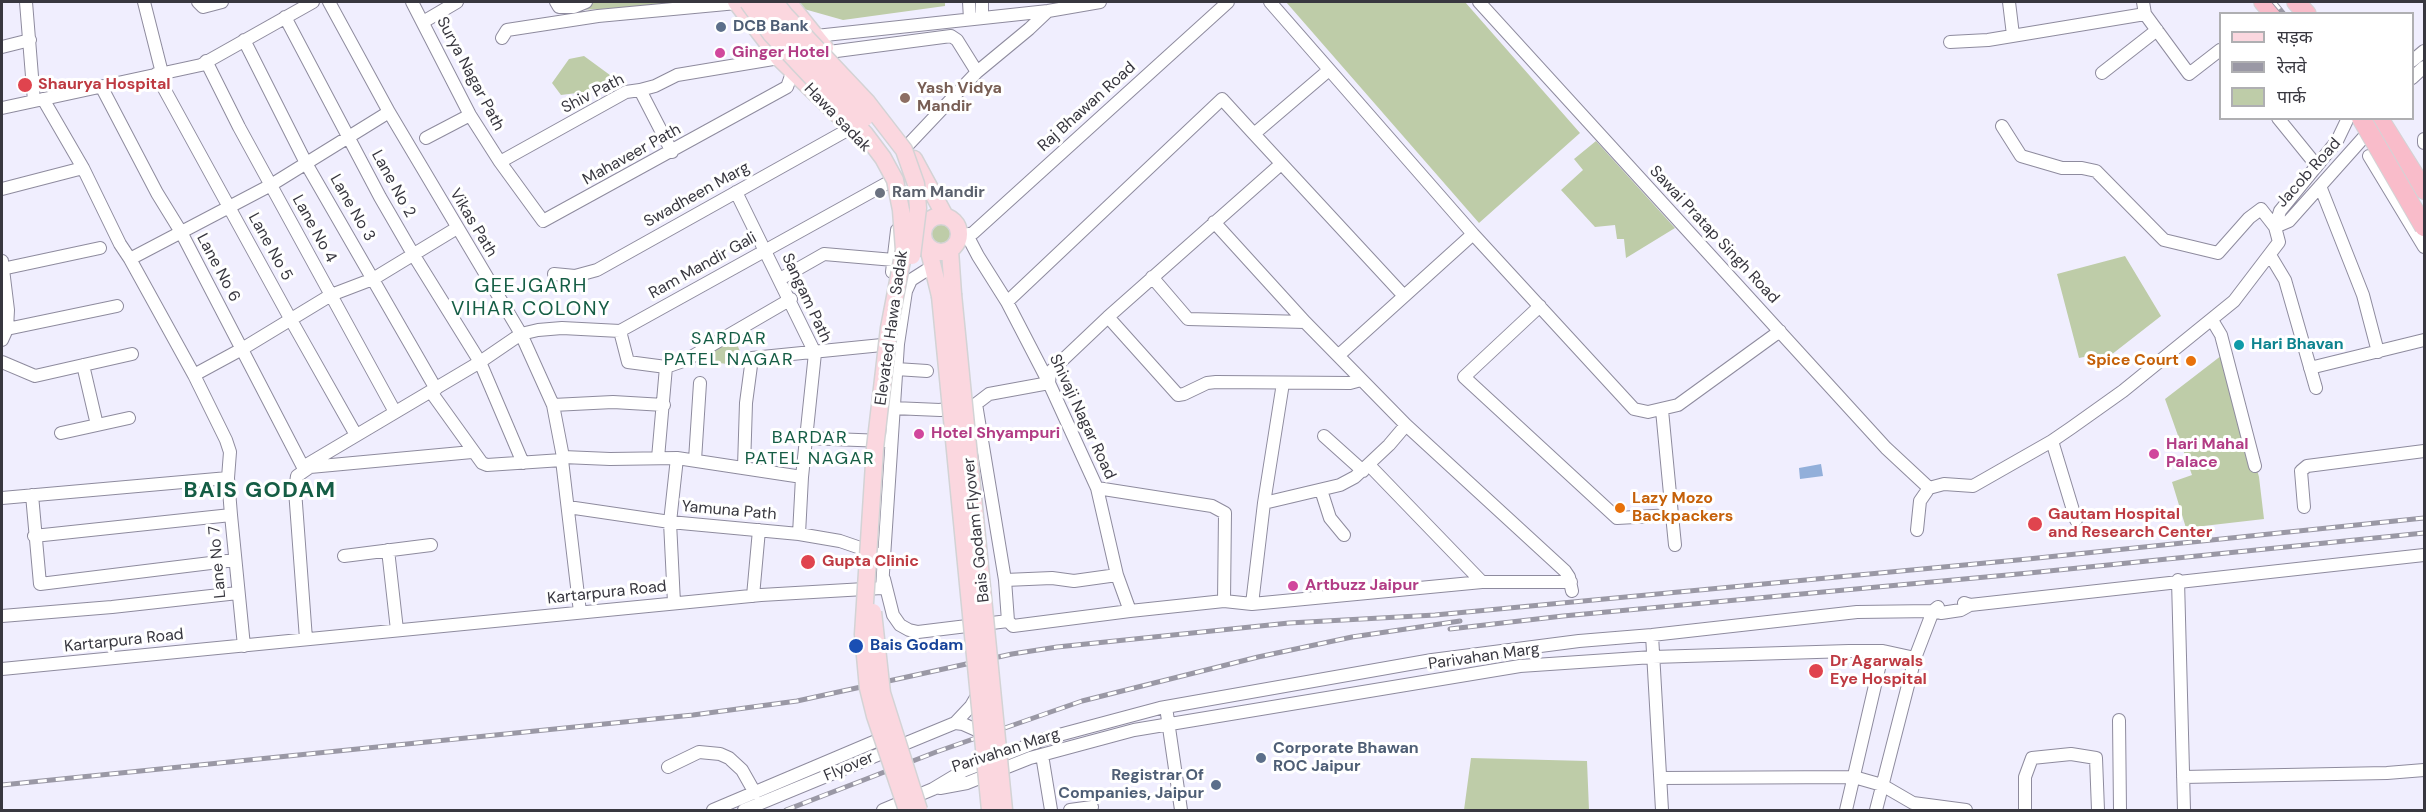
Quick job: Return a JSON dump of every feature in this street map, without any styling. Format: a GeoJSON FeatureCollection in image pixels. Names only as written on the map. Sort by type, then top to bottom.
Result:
{"type":"FeatureCollection","features":[{"type":"Feature","properties":{"kind":"highway"},"geometry":{"type":"LineString","coordinates":[[2372,120],[2424,190]]}},
{"type":"Feature","properties":{"kind":"highway"},"geometry":{"type":"LineString","coordinates":[[2372,120],[2383,145],[2424,212]]}},
{"type":"Feature","properties":{"kind":"highway"},"geometry":{"type":"LineString","coordinates":[[2372,120],[2424,227]]}},
{"type":"Feature","properties":{"kind":"highway"},"geometry":{"type":"LineString","coordinates":[[2389,120],[2424,167]]}},
{"type":"Feature","properties":{"kind":"main road","name":"Elevated Hawa Sadak"},"geometry":{"type":"LineString","coordinates":[[741,2],[865,134],[884,158],[895,180],[901,210],[899,255],[875,448],[863,634],[868,688],[902,808]]}},
{"type":"Feature","properties":{"kind":"main road","name":"Hawa sadak"},"geometry":{"type":"LineString","coordinates":[[741,2],[779,58],[851,128],[882,168],[889,182],[898,218]]}},
{"type":"Feature","properties":{"kind":"main road"},"geometry":{"type":"LineString","coordinates":[[764,2],[782,27],[872,125],[894,154],[904,176],[910,205],[899,255]]}},
{"type":"Feature","properties":{"kind":"main road","name":"Elevated Hawa Sadak"},"geometry":{"type":"LineString","coordinates":[[776,2],[785,15],[873,109],[904,150],[916,183],[918,208],[913,250],[903,288],[894,340],[873,603],[882,693],[919,810]]}},
{"type":"Feature","properties":{"kind":"main road","name":"Hawa sadak"},"geometry":{"type":"LineString","coordinates":[[788,2],[907,146],[931,194],[945,216]]}},
{"type":"Feature","properties":{"kind":"main road"},"geometry":{"type":"LineString","coordinates":[[826,104],[853,80]]}},
{"type":"Feature","properties":{"kind":"main road"},"geometry":{"type":"LineString","coordinates":[[898,218],[924,241],[939,252],[959,240],[957,225],[945,216],[933,217],[928,220],[923,231],[924,241]]}},
{"type":"Feature","properties":{"kind":"main road","name":"Bais Godam Flyover"},"geometry":{"type":"LineString","coordinates":[[959,240],[947,295],[981,732],[990,810]]}},
{"type":"Feature","properties":{"kind":"main road","name":"Bais Godam Flyover"},"geometry":{"type":"LineString","coordinates":[[924,241],[921,274],[947,295],[1004,810]]}},
{"type":"Feature","properties":{"kind":"street"},"geometry":{"type":"LineString","coordinates":[[26,2],[39,100],[83,168],[120,244],[130,259],[307,165],[348,136],[389,112]]}},
{"type":"Feature","properties":{"kind":"street","name":"Lane No 5"},"geometry":{"type":"LineString","coordinates":[[144,2],[159,74],[229,208],[356,435]]}},
{"type":"Feature","properties":{"kind":"street"},"geometry":{"type":"LineString","coordinates":[[198,2],[203,8],[222,2]]}},
{"type":"Feature","properties":{"kind":"street"},"geometry":{"type":"LineString","coordinates":[[2,108],[159,74],[207,61],[313,2]]}},
{"type":"Feature","properties":{"kind":"street","name":"Vikas Path"},"geometry":{"type":"LineString","coordinates":[[329,2],[389,112],[521,334],[553,405],[563,458],[579,612]]}},
{"type":"Feature","properties":{"kind":"street","name":"Surya Nagar Path"},"geometry":{"type":"LineString","coordinates":[[412,2],[470,115],[500,162]]}},
{"type":"Feature","properties":{"kind":"street"},"geometry":{"type":"LineString","coordinates":[[423,22],[457,2]]}},
{"type":"Feature","properties":{"kind":"street"},"geometry":{"type":"LineString","coordinates":[[556,2],[559,7],[574,7],[586,2]]}},
{"type":"Feature","properties":{"kind":"street"},"geometry":{"type":"LineString","coordinates":[[502,38],[507,30],[598,16],[741,2]]}},
{"type":"Feature","properties":{"kind":"street"},"geometry":{"type":"LineString","coordinates":[[969,2],[976,18]]}},
{"type":"Feature","properties":{"kind":"street"},"geometry":{"type":"LineString","coordinates":[[976,18],[982,2]]}},
{"type":"Feature","properties":{"kind":"street"},"geometry":{"type":"LineString","coordinates":[[816,36],[1048,10],[1062,5],[1098,2]]}},
{"type":"Feature","properties":{"kind":"street","name":"Raj Bhawan Road"},"geometry":{"type":"LineString","coordinates":[[959,240],[973,233],[1228,2]]}},
{"type":"Feature","properties":{"kind":"street"},"geometry":{"type":"LineString","coordinates":[[1270,2],[1473,234],[1634,409],[1648,412],[1678,405],[1780,332]]}},
{"type":"Feature","properties":{"kind":"street","name":"Sawai Pratap Singh Road"},"geometry":{"type":"LineString","coordinates":[[1479,2],[1886,448],[1929,488]]}},
{"type":"Feature","properties":{"kind":"street"},"geometry":{"type":"LineString","coordinates":[[2009,2],[2013,35]]}},
{"type":"Feature","properties":{"kind":"street"},"geometry":{"type":"LineString","coordinates":[[1950,42],[2013,35],[2144,8],[2189,74],[2219,51]]}},
{"type":"Feature","properties":{"kind":"street"},"geometry":{"type":"LineString","coordinates":[[907,146],[977,72],[1029,29],[1048,10]]}},
{"type":"Feature","properties":{"kind":"street","name":"Lane No 2"},"geometry":{"type":"LineString","coordinates":[[285,17],[413,254],[480,362],[523,463]]}},
{"type":"Feature","properties":{"kind":"street"},"geometry":{"type":"LineString","coordinates":[[2102,73],[2157,30]]}},
{"type":"Feature","properties":{"kind":"street"},"geometry":{"type":"LineString","coordinates":[[829,52],[951,36],[957,40],[977,72]]}},
{"type":"Feature","properties":{"kind":"street"},"geometry":{"type":"LineString","coordinates":[[2,47],[30,40]]}},
{"type":"Feature","properties":{"kind":"street","name":"Lane No 3"},"geometry":{"type":"LineString","coordinates":[[244,40],[307,165],[434,390],[472,452]]}},
{"type":"Feature","properties":{"kind":"street"},"geometry":{"type":"LineString","coordinates":[[640,90],[656,86],[677,75],[779,58]]}},
{"type":"Feature","properties":{"kind":"street","name":"Lane No 4"},"geometry":{"type":"LineString","coordinates":[[207,61],[271,185],[394,412]]}},
{"type":"Feature","properties":{"kind":"street"},"geometry":{"type":"LineString","coordinates":[[1254,134],[1329,70]]}},
{"type":"Feature","properties":{"kind":"street","name":"Mahaveer Path"},"geometry":{"type":"LineString","coordinates":[[500,162],[541,220],[546,221],[787,87],[792,73]]}},
{"type":"Feature","properties":{"kind":"street","name":"Lane No 6"},"geometry":{"type":"LineString","coordinates":[[101,86],[157,193],[181,232],[303,466],[356,435]]}},
{"type":"Feature","properties":{"kind":"street","name":"Shiv Path"},"geometry":{"type":"LineString","coordinates":[[500,162],[626,92],[640,90],[672,152]]}},
{"type":"Feature","properties":{"kind":"street"},"geometry":{"type":"LineString","coordinates":[[1007,302],[1221,99],[1404,296]]}},
{"type":"Feature","properties":{"kind":"street"},"geometry":{"type":"LineString","coordinates":[[426,138],[470,115]]}},
{"type":"Feature","properties":{"kind":"street"},"geometry":{"type":"LineString","coordinates":[[2280,120],[2317,166]]}},
{"type":"Feature","properties":{"kind":"street","name":"Jacob Road"},"geometry":{"type":"LineString","coordinates":[[2275,227],[2280,211],[2337,141],[2347,120]]}},
{"type":"Feature","properties":{"kind":"street","name":"Jacob Road"},"geometry":{"type":"LineString","coordinates":[[2275,227],[2289,221],[2372,120]]}},
{"type":"Feature","properties":{"kind":"street"},"geometry":{"type":"LineString","coordinates":[[1917,530],[1920,501],[1929,488],[1944,483],[1973,486],[2052,441],[2123,391],[2234,302],[2279,242],[2275,227],[2261,209],[2249,218],[2218,253],[2164,240],[2096,171],[2062,168],[2021,156],[2002,126]]}},
{"type":"Feature","properties":{"kind":"street","name":"Swadheen Marg"},"geometry":{"type":"LineString","coordinates":[[554,274],[575,276],[597,270],[851,128]]}},
{"type":"Feature","properties":{"kind":"street"},"geometry":{"type":"LineString","coordinates":[[2369,156],[2424,247]]}},
{"type":"Feature","properties":{"kind":"street"},"geometry":{"type":"LineString","coordinates":[[893,408],[940,410],[976,404],[989,394],[1049,383],[1050,372],[1108,317],[1281,164]]}},
{"type":"Feature","properties":{"kind":"street"},"geometry":{"type":"LineString","coordinates":[[2,189],[83,168]]}},
{"type":"Feature","properties":{"kind":"street","name":"Ram Mandir Gali"},"geometry":{"type":"LineString","coordinates":[[620,331],[889,182]]}},
{"type":"Feature","properties":{"kind":"street"},"geometry":{"type":"LineString","coordinates":[[2320,186],[2363,295],[2378,352]]}},
{"type":"Feature","properties":{"kind":"street","name":"Sangam Path"},"geometry":{"type":"LineString","coordinates":[[736,192],[791,299],[815,353],[802,477],[799,534]]}},
{"type":"Feature","properties":{"kind":"street"},"geometry":{"type":"LineString","coordinates":[[863,590],[882,346],[899,255],[898,218]]}},
{"type":"Feature","properties":{"kind":"street"},"geometry":{"type":"LineString","coordinates":[[976,404],[1005,580],[1008,621],[1012,626],[1224,601],[1252,604],[1482,582],[1571,587],[1565,571],[1406,425],[1305,322],[1214,222]]}},
{"type":"Feature","properties":{"kind":"street"},"geometry":{"type":"LineString","coordinates":[[194,375],[331,295],[373,279],[457,228]]}},
{"type":"Feature","properties":{"kind":"street"},"geometry":{"type":"LineString","coordinates":[[1339,355],[1473,234]]}},
{"type":"Feature","properties":{"kind":"street","name":"Shivaji Nagar Road"},"geometry":{"type":"LineString","coordinates":[[959,240],[978,256],[1007,302],[1049,383],[1097,488],[1118,575],[1130,611]]}},
{"type":"Feature","properties":{"kind":"street"},"geometry":{"type":"LineString","coordinates":[[100,248],[2,266],[9,310],[3,333],[117,306]]}},
{"type":"Feature","properties":{"kind":"street"},"geometry":{"type":"LineString","coordinates":[[780,279],[824,254],[899,255],[921,274],[906,291],[898,344],[883,584],[894,615],[900,625],[909,630],[918,632],[1008,621]]}},
{"type":"Feature","properties":{"kind":"street"},"geometry":{"type":"LineString","coordinates":[[2270,255],[2285,280],[2316,388]]}},
{"type":"Feature","properties":{"kind":"street","name":"Lane No 7"},"geometry":{"type":"LineString","coordinates":[[130,259],[194,375],[230,452],[228,478],[244,646]]}},
{"type":"Feature","properties":{"kind":"street"},"geometry":{"type":"LineString","coordinates":[[1152,277],[1188,319],[1305,322]]}},
{"type":"Feature","properties":{"kind":"street"},"geometry":{"type":"LineString","coordinates":[[356,435],[480,362],[521,334],[562,328],[620,331],[628,362],[666,368],[686,360],[791,299]]}},
{"type":"Feature","properties":{"kind":"street"},"geometry":{"type":"LineString","coordinates":[[1540,306],[1464,376],[1617,518],[1672,515]]}},
{"type":"Feature","properties":{"kind":"street"},"geometry":{"type":"LineString","coordinates":[[1108,317],[1178,395],[1207,383],[1216,382],[1350,383],[1361,380]]}},
{"type":"Feature","properties":{"kind":"street"},"geometry":{"type":"LineString","coordinates":[[2212,320],[2221,335],[2255,466]]}},
{"type":"Feature","properties":{"kind":"street"},"geometry":{"type":"LineString","coordinates":[[2310,368],[2424,340]]}},
{"type":"Feature","properties":{"kind":"street"},"geometry":{"type":"LineString","coordinates":[[744,467],[746,403],[752,358],[898,344]]}},
{"type":"Feature","properties":{"kind":"street"},"geometry":{"type":"LineString","coordinates":[[2,362],[35,376],[132,354]]}},
{"type":"Feature","properties":{"kind":"street"},"geometry":{"type":"LineString","coordinates":[[83,365],[97,425]]}},
{"type":"Feature","properties":{"kind":"street"},"geometry":{"type":"LineString","coordinates":[[658,458],[666,368]]}},
{"type":"Feature","properties":{"kind":"street"},"geometry":{"type":"LineString","coordinates":[[896,369],[927,371]]}},
{"type":"Feature","properties":{"kind":"street"},"geometry":{"type":"LineString","coordinates":[[695,460],[700,383]]}},
{"type":"Feature","properties":{"kind":"street"},"geometry":{"type":"LineString","coordinates":[[1252,604],[1264,503],[1283,383]]}},
{"type":"Feature","properties":{"kind":"street"},"geometry":{"type":"LineString","coordinates":[[553,405],[613,402],[664,405]]}},
{"type":"Feature","properties":{"kind":"street"},"geometry":{"type":"LineString","coordinates":[[1662,410],[1675,545]]}},
{"type":"Feature","properties":{"kind":"street"},"geometry":{"type":"LineString","coordinates":[[61,433],[129,418]]}},
{"type":"Feature","properties":{"kind":"street"},"geometry":{"type":"LineString","coordinates":[[1264,503],[1340,485],[1366,468],[1406,425]]}},
{"type":"Feature","properties":{"kind":"street"},"geometry":{"type":"LineString","coordinates":[[1324,436],[1366,468],[1482,582]]}},
{"type":"Feature","properties":{"kind":"street"},"geometry":{"type":"LineString","coordinates":[[806,438],[891,441]]}},
{"type":"Feature","properties":{"kind":"street"},"geometry":{"type":"LineString","coordinates":[[2052,441],[2076,520]]}},
{"type":"Feature","properties":{"kind":"street"},"geometry":{"type":"LineString","coordinates":[[2304,507],[2301,471],[2307,466],[2424,451]]}},
{"type":"Feature","properties":{"kind":"street"},"geometry":{"type":"LineString","coordinates":[[306,639],[295,490],[297,476],[310,467],[472,452],[487,465],[563,458],[677,458],[802,477]]}},
{"type":"Feature","properties":{"kind":"street"},"geometry":{"type":"LineString","coordinates":[[674,603],[670,522],[677,458]]}},
{"type":"Feature","properties":{"kind":"street"},"geometry":{"type":"LineString","coordinates":[[2,498],[228,478]]}},
{"type":"Feature","properties":{"kind":"street"},"geometry":{"type":"LineString","coordinates":[[1097,488],[1212,506],[1225,513],[1224,601]]}},
{"type":"Feature","properties":{"kind":"street"},"geometry":{"type":"LineString","coordinates":[[1320,490],[1330,518],[1344,535]]}},
{"type":"Feature","properties":{"kind":"street"},"geometry":{"type":"LineString","coordinates":[[32,495],[40,584],[235,560]]}},
{"type":"Feature","properties":{"kind":"street","name":"Yamuna Path"},"geometry":{"type":"LineString","coordinates":[[568,507],[670,522],[799,534],[840,541],[884,556]]}},
{"type":"Feature","properties":{"kind":"street"},"geometry":{"type":"LineString","coordinates":[[34,536],[231,515]]}},
{"type":"Feature","properties":{"kind":"street"},"geometry":{"type":"LineString","coordinates":[[753,596],[759,530]]}},
{"type":"Feature","properties":{"kind":"street"},"geometry":{"type":"LineString","coordinates":[[344,556],[431,545]]}},
{"type":"Feature","properties":{"kind":"street"},"geometry":{"type":"LineString","coordinates":[[388,550],[398,630]]}},
{"type":"Feature","properties":{"kind":"street","name":"Parivahan Marg"},"geometry":{"type":"LineString","coordinates":[[933,789],[963,771],[1044,739],[1166,707],[1432,660],[1579,641],[1857,612],[1933,611],[1940,605],[1959,602],[1970,605],[2178,580],[2424,555]]}},
{"type":"Feature","properties":{"kind":"street"},"geometry":{"type":"LineString","coordinates":[[1005,580],[1052,578],[1074,581],[1118,575]]}},
{"type":"Feature","properties":{"kind":"street"},"geometry":{"type":"LineString","coordinates":[[2178,580],[2184,810]]}},
{"type":"Feature","properties":{"kind":"street","name":"Kartarpura Road"},"geometry":{"type":"LineString","coordinates":[[2,669],[674,603],[863,590],[883,584]]}},
{"type":"Feature","properties":{"kind":"street"},"geometry":{"type":"LineString","coordinates":[[2,616],[238,593]]}},
{"type":"Feature","properties":{"kind":"street"},"geometry":{"type":"LineString","coordinates":[[1876,810],[1915,658],[1933,611]]}},
{"type":"Feature","properties":{"kind":"street"},"geometry":{"type":"LineString","coordinates":[[1652,635],[1662,810]]}},
{"type":"Feature","properties":{"kind":"street"},"geometry":{"type":"LineString","coordinates":[[1845,810],[1883,651]]}},
{"type":"Feature","properties":{"kind":"street","name":"Parivahan Marg"},"geometry":{"type":"LineString","coordinates":[[933,789],[967,783],[1042,755],[1134,730],[1520,666],[1653,657],[1883,651],[1915,658]]}},
{"type":"Feature","properties":{"kind":"street","name":"Flyover"},"geometry":{"type":"LineString","coordinates":[[744,810],[955,723],[971,706],[978,694]]}},
{"type":"Feature","properties":{"kind":"street"},"geometry":{"type":"LineString","coordinates":[[1166,707],[1181,810]]}},
{"type":"Feature","properties":{"kind":"street"},"geometry":{"type":"LineString","coordinates":[[2119,720],[2120,810]]}},
{"type":"Feature","properties":{"kind":"street"},"geometry":{"type":"LineString","coordinates":[[955,723],[963,723],[981,732]]}},
{"type":"Feature","properties":{"kind":"street"},"geometry":{"type":"LineString","coordinates":[[713,810],[883,738]]}},
{"type":"Feature","properties":{"kind":"street"},"geometry":{"type":"LineString","coordinates":[[668,767],[699,752],[708,751],[720,754],[729,758],[742,770],[755,793]]}},
{"type":"Feature","properties":{"kind":"street"},"geometry":{"type":"LineString","coordinates":[[2025,810],[2025,777],[2032,758],[2071,754],[2096,758],[2098,810]]}},
{"type":"Feature","properties":{"kind":"street"},"geometry":{"type":"LineString","coordinates":[[1042,755],[1052,810]]}},
{"type":"Feature","properties":{"kind":"street"},"geometry":{"type":"LineString","coordinates":[[2183,777],[2386,773],[2424,770]]}},
{"type":"Feature","properties":{"kind":"street"},"geometry":{"type":"LineString","coordinates":[[1661,778],[1854,777],[1882,785],[1913,803],[1966,810]]}},
{"type":"Feature","properties":{"kind":"street"},"geometry":{"type":"LineString","coordinates":[[883,810],[902,808],[933,789]]}},
{"type":"Feature","properties":{"kind":"street"},"geometry":{"type":"LineString","coordinates":[[1070,810],[1092,807]]}},
{"type":"Feature","properties":{"kind":"green space"},"geometry":{"type":"Polygon","coordinates":[[[594,2],[664,2],[667,6],[579,10],[594,2]]]}},
{"type":"Feature","properties":{"kind":"green space"},"geometry":{"type":"Polygon","coordinates":[[[799,2],[945,2],[945,6],[843,20],[804,9],[799,2]]]}},
{"type":"Feature","properties":{"kind":"green space"},"geometry":{"type":"Polygon","coordinates":[[[1286,2],[1465,2],[1580,133],[1479,223],[1286,2]]]}},
{"type":"Feature","properties":{"kind":"green space"},"geometry":{"type":"Polygon","coordinates":[[[584,56],[614,78],[616,88],[561,95],[552,83],[569,59],[584,56]]]}},
{"type":"Feature","properties":{"kind":"green space"},"geometry":{"type":"Polygon","coordinates":[[[1596,141],[1675,228],[1626,258],[1624,239],[1617,239],[1615,225],[1595,227],[1561,190],[1583,170],[1574,159],[1596,141]]]}},
{"type":"Feature","properties":{"kind":"green space"},"geometry":{"type":"Polygon","coordinates":[[[940,220],[949,224],[953,233],[949,242],[940,246],[931,242],[927,233],[931,224],[940,220]]]}},
{"type":"Feature","properties":{"kind":"green space"},"geometry":{"type":"Polygon","coordinates":[[[2125,256],[2161,316],[2102,362],[2099,354],[2079,358],[2057,274],[2125,256]]]}},
{"type":"Feature","properties":{"kind":"green space"},"geometry":{"type":"Polygon","coordinates":[[[734,338],[740,351],[738,365],[708,362],[710,351],[734,338]]]}},
{"type":"Feature","properties":{"kind":"green space"},"geometry":{"type":"Polygon","coordinates":[[[2226,352],[2259,477],[2264,519],[2186,528],[2172,482],[2192,475],[2165,399],[2226,352]]]}},
{"type":"Feature","properties":{"kind":"green space"},"geometry":{"type":"Polygon","coordinates":[[[1471,758],[1587,761],[1589,810],[1464,810],[1471,758]]]}},
{"type":"Feature","properties":{"kind":"water"},"geometry":{"type":"Polygon","coordinates":[[[1821,464],[1823,476],[1800,479],[1799,468],[1821,464]]]}},
{"type":"Feature","properties":{"kind":"railway"},"geometry":{"type":"LineString","coordinates":[[2274,2],[2282,12]]}},
{"type":"Feature","properties":{"kind":"railway"},"geometry":{"type":"LineString","coordinates":[[2367,120],[2424,215]]}},
{"type":"Feature","properties":{"kind":"railway"},"geometry":{"type":"LineString","coordinates":[[2,785],[693,715],[797,701],[1012,654],[1057,647],[1289,623],[1435,615],[2028,559],[2424,518]]}},
{"type":"Feature","properties":{"kind":"railway"},"geometry":{"type":"LineString","coordinates":[[1450,629],[1563,616],[2029,573],[2424,533]]}},
{"type":"Feature","properties":{"kind":"railway"},"geometry":{"type":"LineString","coordinates":[[786,810],[936,752],[1082,701],[1258,657],[1352,637],[1460,621]]}},
{"type":"Feature","properties":{"kind":"place","name":"DCB Bank"},"geometry":{"type":"Point","coordinates":[721,27]}},
{"type":"Feature","properties":{"kind":"place","name":"Ginger Hotel"},"geometry":{"type":"Point","coordinates":[720,53]}},
{"type":"Feature","properties":{"kind":"place","name":"Shaurya Hospital"},"geometry":{"type":"Point","coordinates":[25,85]}},
{"type":"Feature","properties":{"kind":"place","name":"Yash Vidya Mandir"},"geometry":{"type":"Point","coordinates":[905,98]}},
{"type":"Feature","properties":{"kind":"place","name":"Ram Mandir"},"geometry":{"type":"Point","coordinates":[880,193]}},
{"type":"Feature","properties":{"kind":"place","name":"Hari Bhavan"},"geometry":{"type":"Point","coordinates":[2239,345]}},
{"type":"Feature","properties":{"kind":"place","name":"Spice Court"},"geometry":{"type":"Point","coordinates":[2191,361]}},
{"type":"Feature","properties":{"kind":"place","name":"Hotel Shyampuri"},"geometry":{"type":"Point","coordinates":[919,434]}},
{"type":"Feature","properties":{"kind":"place","name":"Hari Mahal Palace"},"geometry":{"type":"Point","coordinates":[2154,454]}},
{"type":"Feature","properties":{"kind":"place","name":"Lazy Mozo Backpackers"},"geometry":{"type":"Point","coordinates":[1620,508]}},
{"type":"Feature","properties":{"kind":"place","name":"Gautam Hospital and Research Center"},"geometry":{"type":"Point","coordinates":[2035,524]}},
{"type":"Feature","properties":{"kind":"place","name":"Gupta Clinic"},"geometry":{"type":"Point","coordinates":[808,562]}},
{"type":"Feature","properties":{"kind":"place","name":"Artbuzz Jaipur"},"geometry":{"type":"Point","coordinates":[1293,586]}},
{"type":"Feature","properties":{"kind":"place","name":"Bais Godam"},"geometry":{"type":"Point","coordinates":[856,646]}},
{"type":"Feature","properties":{"kind":"place","name":"Dr Agarwals Eye Hospital"},"geometry":{"type":"Point","coordinates":[1816,671]}},
{"type":"Feature","properties":{"kind":"place","name":"Corporate Bhawan ROC Jaipur"},"geometry":{"type":"Point","coordinates":[1261,758]}},
{"type":"Feature","properties":{"kind":"place","name":"Registrar Of Companies, Jaipur"},"geometry":{"type":"Point","coordinates":[1216,785]}},
{"type":"Feature","properties":{"kind":"district","name":"GEEJGARH VIHAR COLONY"},"geometry":{"type":"Point","coordinates":[531,298]}},
{"type":"Feature","properties":{"kind":"district","name":"SARDAR PATEL NAGAR"},"geometry":{"type":"Point","coordinates":[729,349]}},
{"type":"Feature","properties":{"kind":"district","name":"BARDAR PATEL NAGAR"},"geometry":{"type":"Point","coordinates":[810,448]}},
{"type":"Feature","properties":{"kind":"district","name":"BAIS GODAM"},"geometry":{"type":"Point","coordinates":[260,491]}}]}
